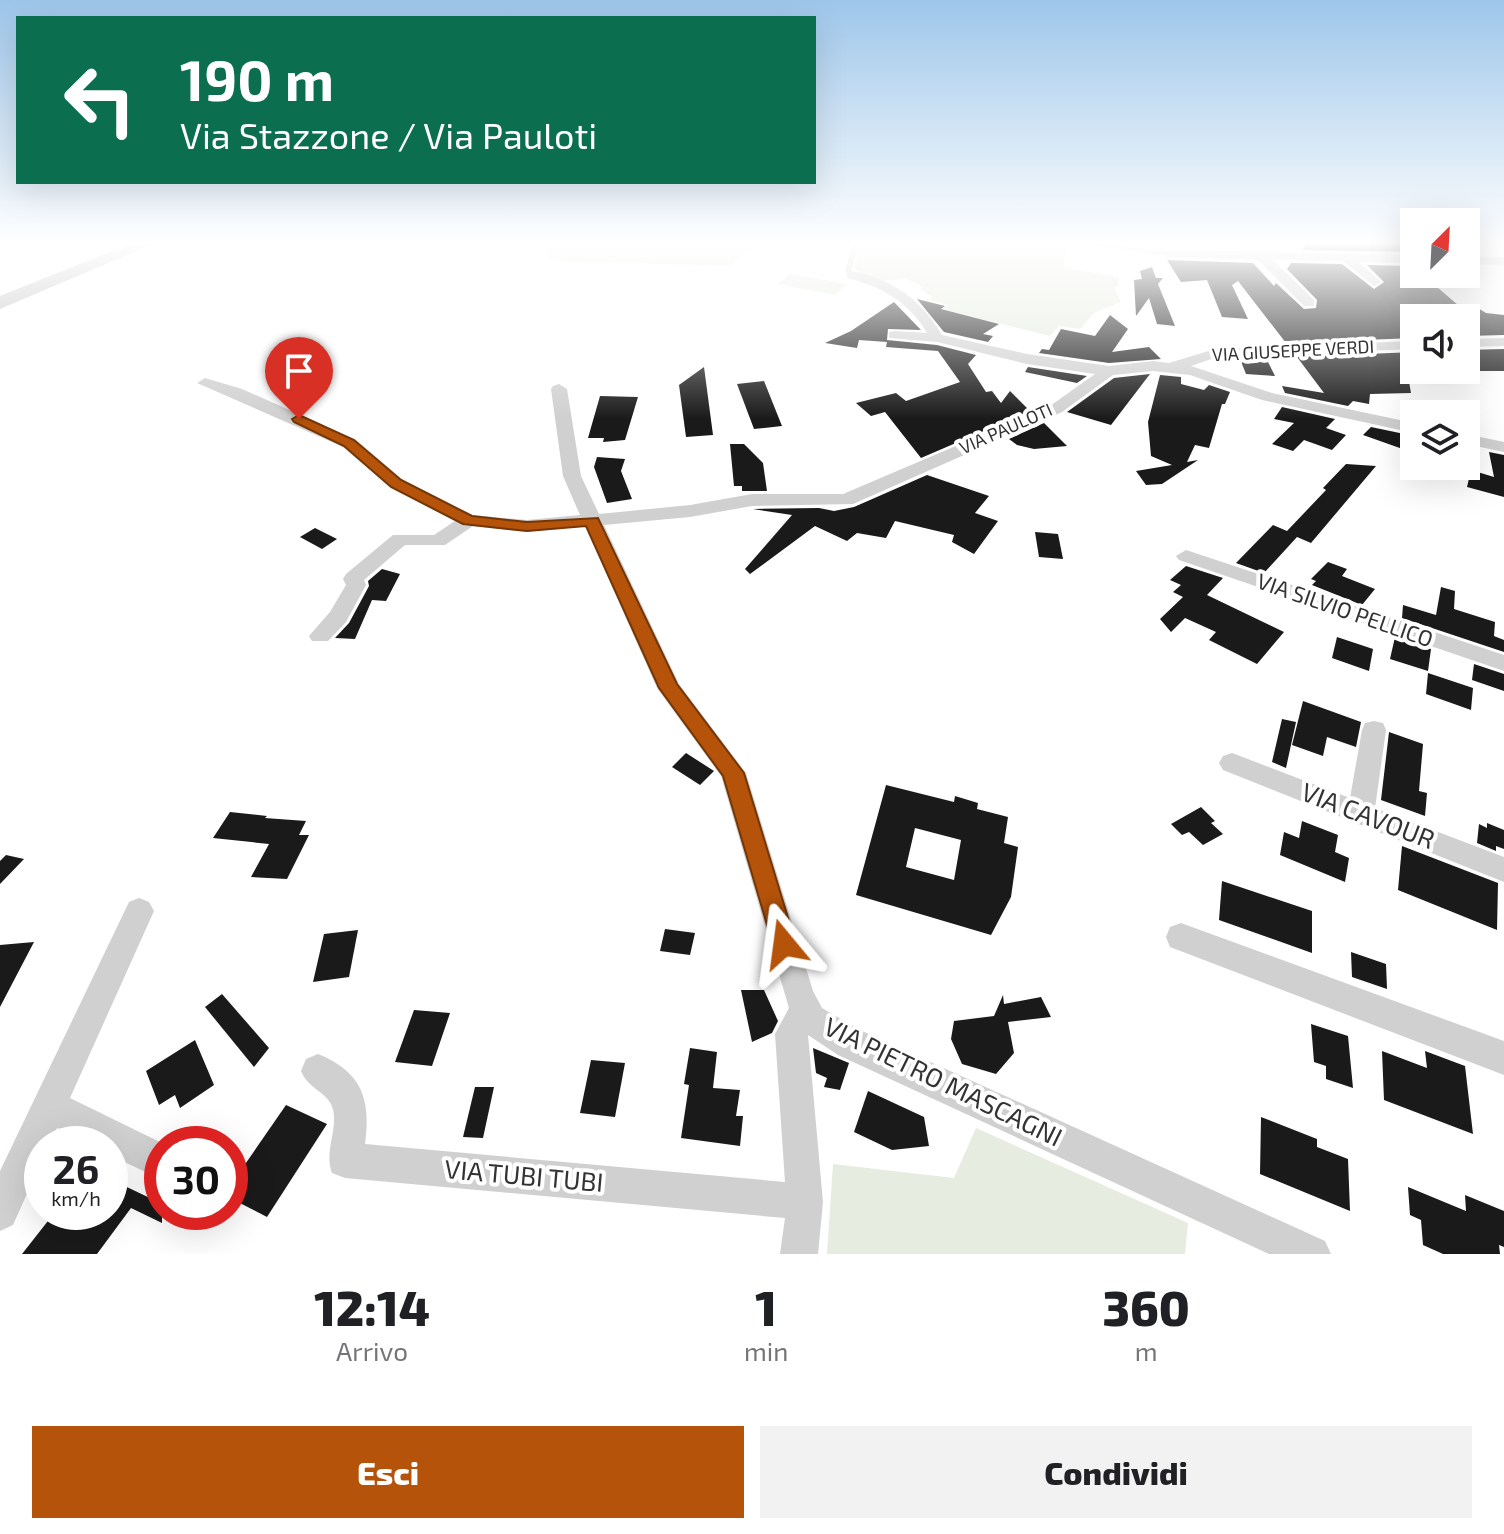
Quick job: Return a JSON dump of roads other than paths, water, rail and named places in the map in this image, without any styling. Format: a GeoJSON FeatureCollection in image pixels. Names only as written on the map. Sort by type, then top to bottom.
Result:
{"type":"FeatureCollection","features":[{"type":"Feature","properties":{"kind":"street"},"geometry":{"type":"LineString","coordinates":[[911,302],[937,338]]}},
{"type":"Feature","properties":{"kind":"street"},"geometry":{"type":"LineString","coordinates":[[894,335],[937,338],[1012,356],[1109,371]]}},
{"type":"Feature","properties":{"kind":"street"},"geometry":{"type":"LineString","coordinates":[[1480,343],[1504,342]]}},
{"type":"Feature","properties":{"kind":"street","name":"VIA GIUSEPPE VERDI"},"geometry":{"type":"LineString","coordinates":[[1174,367],[1215,353],[1400,345]]}},
{"type":"Feature","properties":{"kind":"street","name":"VIA PAULOTI"},"geometry":{"type":"LineString","coordinates":[[469,520],[527,526],[690,511],[752,500],[846,500],[1056,409],[1085,385],[1109,371],[1174,367],[1268,397],[1400,425]]}},
{"type":"Feature","properties":{"kind":"street"},"geometry":{"type":"LineString","coordinates":[[205,383],[236,392],[349,443],[396,483],[469,520],[438,541],[400,539],[361,569],[353,579],[356,585],[338,617],[320,636]]}},
{"type":"Feature","properties":{"kind":"street","name":"VIA PIETRO MASCAGNI"},"geometry":{"type":"LineString","coordinates":[[559,389],[572,476],[669,688],[733,773],[799,996],[811,1019],[850,1043],[1312,1254]]}},
{"type":"Feature","properties":{"kind":"street"},"geometry":{"type":"LineString","coordinates":[[1480,442],[1504,447]]}},
{"type":"Feature","properties":{"kind":"street","name":"VIA SILVIO PELLICO"},"geometry":{"type":"LineString","coordinates":[[1186,556],[1504,663]]}},
{"type":"Feature","properties":{"kind":"street"},"geometry":{"type":"LineString","coordinates":[[1361,814],[1374,730]]}},
{"type":"Feature","properties":{"kind":"street","name":"VIA CAVOUR"},"geometry":{"type":"LineString","coordinates":[[1232,763],[1504,870]]}},
{"type":"Feature","properties":{"kind":"street"},"geometry":{"type":"LineString","coordinates":[[0,1212],[139,911]]}},
{"type":"Feature","properties":{"kind":"street"},"geometry":{"type":"LineString","coordinates":[[1181,937],[1504,1058]]}},
{"type":"Feature","properties":{"kind":"street"},"geometry":{"type":"LineString","coordinates":[[799,1254],[805,1202],[791,1034],[797,1021],[811,1019]]}},
{"type":"Feature","properties":{"kind":"street","name":"VIA TUBI TUBI"},"geometry":{"type":"LineString","coordinates":[[318,1071],[345,1092],[351,1118],[345,1160],[805,1202]]}},
{"type":"Feature","properties":{"kind":"street"},"geometry":{"type":"LineString","coordinates":[[49,1106],[144,1153]]}}]}
